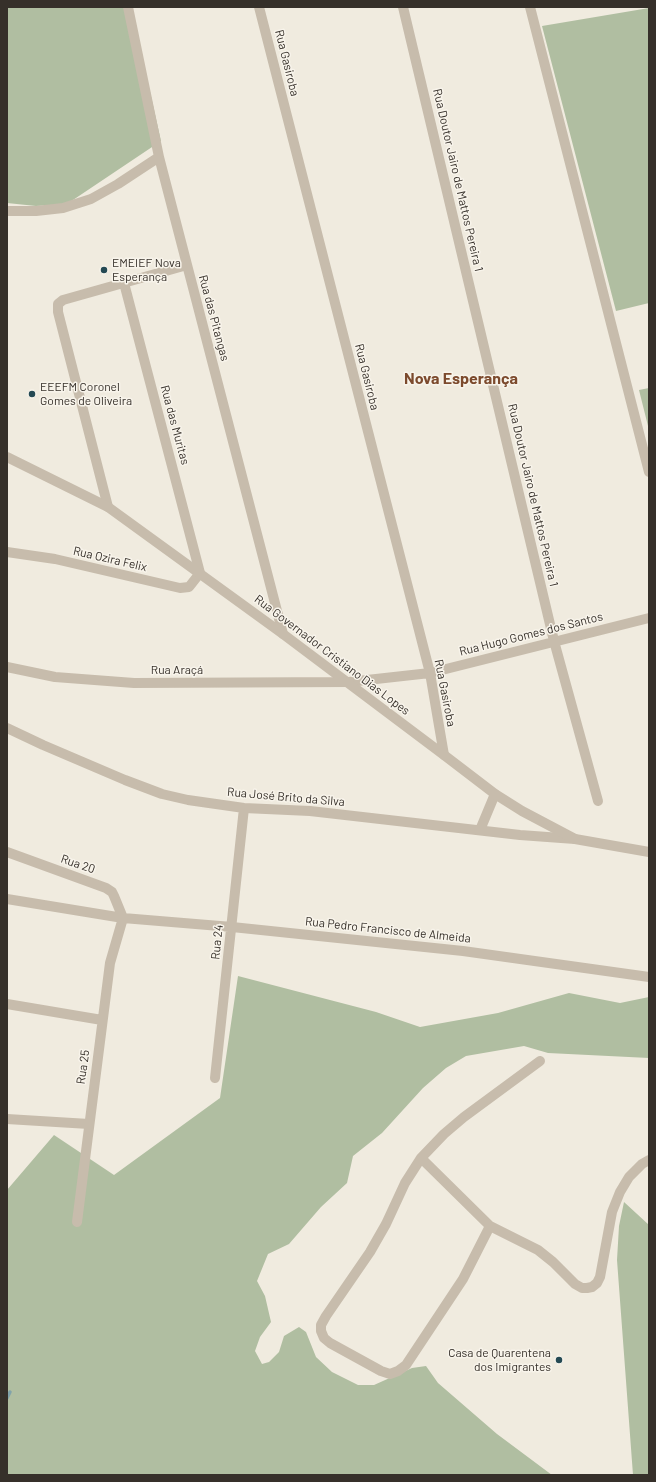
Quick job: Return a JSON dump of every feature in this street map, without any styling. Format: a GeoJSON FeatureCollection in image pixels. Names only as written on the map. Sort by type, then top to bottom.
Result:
{"type":"FeatureCollection","features":[{"type":"Feature","properties":{"kind":"street","name":"Rua das Pitangas"},"geometry":{"type":"LineString","coordinates":[[128,7],[158,157],[283,634]]}},
{"type":"Feature","properties":{"kind":"street","name":"Rua Gasiroba"},"geometry":{"type":"LineString","coordinates":[[259,7],[430,673],[444,756]]}},
{"type":"Feature","properties":{"kind":"street","name":"Rua Doutor Jairo de Mattos Pereira 1"},"geometry":{"type":"LineString","coordinates":[[403,7],[554,641],[598,801]]}},
{"type":"Feature","properties":{"kind":"street"},"geometry":{"type":"LineString","coordinates":[[530,7],[649,472]]}},
{"type":"Feature","properties":{"kind":"street"},"geometry":{"type":"LineString","coordinates":[[7,211],[63,208],[91,199],[118,184],[158,157]]}},
{"type":"Feature","properties":{"kind":"street"},"geometry":{"type":"LineString","coordinates":[[108,507],[58,312],[58,304],[63,300],[187,265]]}},
{"type":"Feature","properties":{"kind":"street","name":"Rua das Muritas"},"geometry":{"type":"LineString","coordinates":[[124,283],[200,573]]}},
{"type":"Feature","properties":{"kind":"street","name":"Rua Governador Cristiano Dias Lopes"},"geometry":{"type":"LineString","coordinates":[[7,457],[108,507],[349,682],[444,756],[522,812],[575,840],[649,852]]}},
{"type":"Feature","properties":{"kind":"street","name":"Rua Ozira Felix"},"geometry":{"type":"LineString","coordinates":[[7,552],[55,559],[180,588],[189,587],[200,573]]}},
{"type":"Feature","properties":{"kind":"street","name":"Rua Hugo Gomes dos Santos"},"geometry":{"type":"LineString","coordinates":[[349,682],[430,673],[649,618]]}},
{"type":"Feature","properties":{"kind":"street","name":"Rua Araçá"},"geometry":{"type":"LineString","coordinates":[[7,667],[55,678],[134,683],[349,682]]}},
{"type":"Feature","properties":{"kind":"street","name":"Rua José Brito da Silva"},"geometry":{"type":"LineString","coordinates":[[7,728],[77,760],[162,794],[188,800],[244,808],[310,811],[575,840]]}},
{"type":"Feature","properties":{"kind":"street"},"geometry":{"type":"LineString","coordinates":[[480,830],[495,794]]}},
{"type":"Feature","properties":{"kind":"street","name":"Rua 24"},"geometry":{"type":"LineString","coordinates":[[215,1078],[244,808]]}},
{"type":"Feature","properties":{"kind":"street","name":"Rua 20"},"geometry":{"type":"LineString","coordinates":[[7,852],[106,888],[112,892],[123,918]]}},
{"type":"Feature","properties":{"kind":"street","name":"Rua Pedro Francisco de Almeida"},"geometry":{"type":"LineString","coordinates":[[7,899],[123,918],[232,927],[463,951],[649,977]]}},
{"type":"Feature","properties":{"kind":"street","name":"Rua 25"},"geometry":{"type":"LineString","coordinates":[[77,1222],[110,963],[123,918]]}},
{"type":"Feature","properties":{"kind":"street"},"geometry":{"type":"LineString","coordinates":[[7,1004],[102,1020]]}},
{"type":"Feature","properties":{"kind":"street"},"geometry":{"type":"LineString","coordinates":[[490,1226],[463,1279],[406,1365],[398,1371],[390,1374],[381,1371],[330,1343],[324,1338],[321,1331],[321,1324],[370,1252],[386,1224],[409,1176],[421,1158],[444,1134],[464,1117],[540,1061]]}},
{"type":"Feature","properties":{"kind":"street"},"geometry":{"type":"LineString","coordinates":[[7,1119],[89,1124]]}},
{"type":"Feature","properties":{"kind":"street"},"geometry":{"type":"LineString","coordinates":[[421,1158],[490,1226],[538,1250],[553,1262],[575,1284],[582,1288],[592,1287],[597,1283],[600,1277],[612,1212],[620,1192],[629,1177],[642,1164],[649,1160]]}},
{"type":"Feature","properties":{"kind":"green space"},"geometry":{"type":"Polygon","coordinates":[[[7,7],[131,7],[161,141],[67,204],[36,206],[7,203],[7,7]]]}},
{"type":"Feature","properties":{"kind":"green space"},"geometry":{"type":"Polygon","coordinates":[[[649,8],[649,303],[616,311],[542,26],[649,8]]]}},
{"type":"Feature","properties":{"kind":"green space"},"geometry":{"type":"Polygon","coordinates":[[[649,388],[649,430],[639,390],[649,388]]]}},
{"type":"Feature","properties":{"kind":"green space"},"geometry":{"type":"Polygon","coordinates":[[[238,976],[376,1012],[420,1027],[498,1013],[569,993],[620,1003],[649,997],[649,1058],[548,1053],[524,1046],[466,1056],[446,1068],[423,1088],[382,1133],[353,1156],[347,1183],[321,1207],[289,1244],[268,1254],[257,1281],[265,1296],[271,1322],[260,1337],[255,1351],[262,1364],[269,1362],[279,1352],[284,1336],[299,1327],[306,1332],[316,1357],[332,1372],[358,1385],[374,1385],[412,1368],[426,1366],[438,1383],[497,1434],[552,1475],[7,1475],[7,1190],[54,1135],[114,1175],[220,1098],[238,976]]]}},
{"type":"Feature","properties":{"kind":"green space"},"geometry":{"type":"Polygon","coordinates":[[[624,1202],[649,1225],[649,1475],[633,1475],[617,1260],[619,1226],[624,1202]]]}},
{"type":"Feature","properties":{"kind":"waterway"},"geometry":{"type":"LineString","coordinates":[[7,1398],[10,1392]]}},
{"type":"Feature","properties":{"kind":"place","name":"EMEIEF Nova Esperança"},"geometry":{"type":"Point","coordinates":[104,270]}},
{"type":"Feature","properties":{"kind":"place","name":"EEEFM Coronel Gomes de Oliveira"},"geometry":{"type":"Point","coordinates":[32,394]}},
{"type":"Feature","properties":{"kind":"place","name":"Casa de Quarentena dos Imigrantes"},"geometry":{"type":"Point","coordinates":[559,1360]}},
{"type":"Feature","properties":{"kind":"district","name":"Nova Esperança"},"geometry":{"type":"Point","coordinates":[461,379]}}]}
